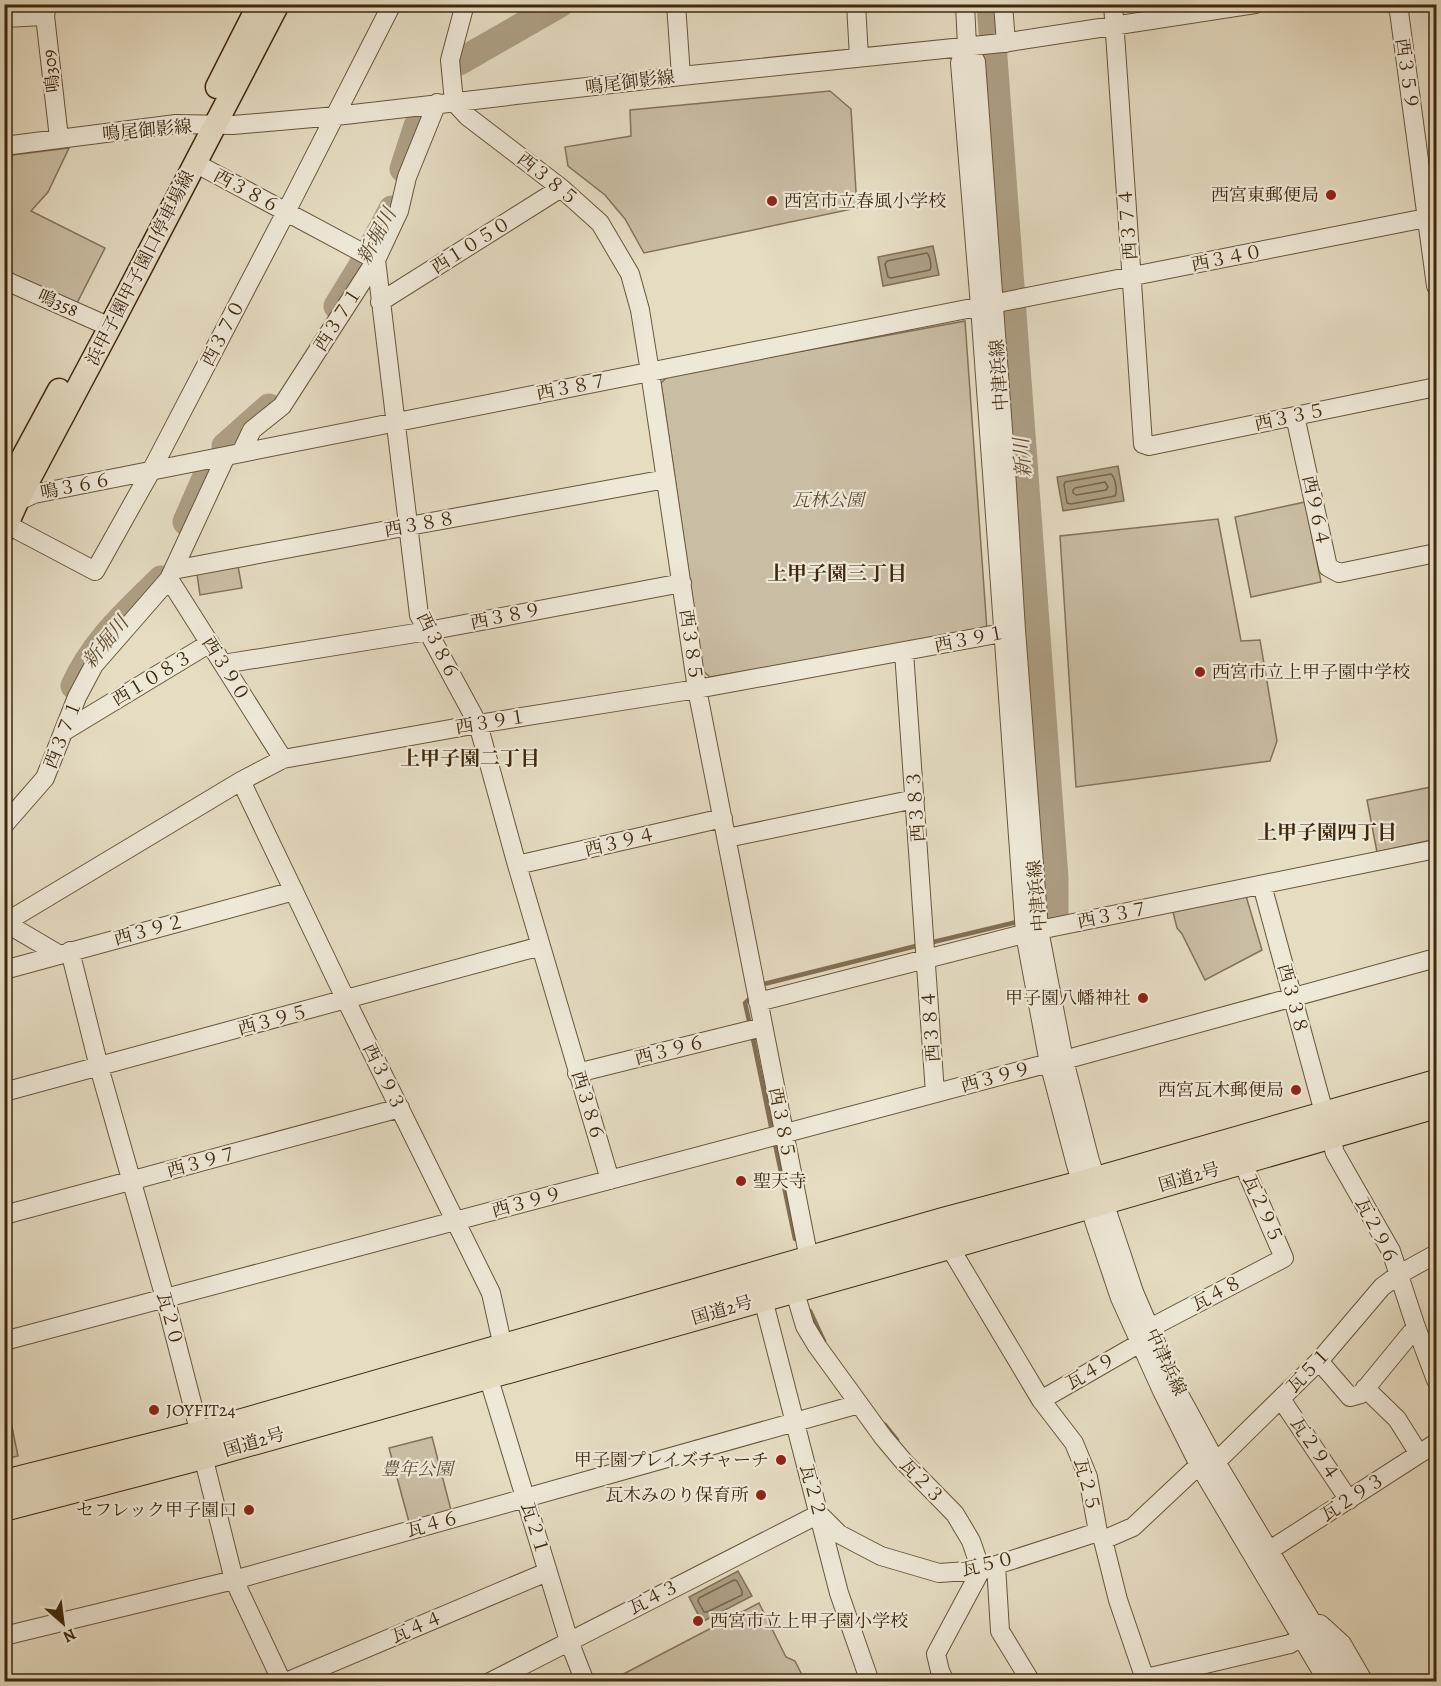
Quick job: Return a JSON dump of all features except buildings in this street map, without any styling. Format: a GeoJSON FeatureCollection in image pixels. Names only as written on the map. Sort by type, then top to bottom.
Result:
{"type":"FeatureCollection","features":[{"type":"Feature","properties":{"kind":"highway","name":"国道2号"},"geometry":{"type":"LineString","coordinates":[[4,1483],[202,1445],[488,1376],[949,1246],[1092,1192],[1242,1161],[1330,1134],[1437,1083]]}},
{"type":"Feature","properties":{"kind":"highway","name":"国道2号"},"geometry":{"type":"LineString","coordinates":[[4,1508],[503,1347],[809,1259],[1330,1134],[1437,1105]]}},
{"type":"Feature","properties":{"kind":"main road","name":"浜甲子園甲子園口停車場線"},"geometry":{"type":"LineString","coordinates":[[103,324],[195,163],[206,126],[260,4]]}},
{"type":"Feature","properties":{"kind":"main road","name":"浜甲子園甲子園口停車場線"},"geometry":{"type":"LineString","coordinates":[[8,511],[206,126],[278,4]]}},
{"type":"Feature","properties":{"kind":"street","name":"西３７０"},"geometry":{"type":"LineString","coordinates":[[8,511],[95,571],[151,471],[392,4]]}},
{"type":"Feature","properties":{"kind":"street","name":"西３７１"},"geometry":{"type":"LineString","coordinates":[[4,825],[45,778],[77,697],[94,665],[171,575],[233,454],[252,430],[282,406],[399,211],[407,177],[446,103],[450,60],[465,4]]}},
{"type":"Feature","properties":{"kind":"street"},"geometry":{"type":"LineString","coordinates":[[676,4],[681,76]]}},
{"type":"Feature","properties":{"kind":"street"},"geometry":{"type":"LineString","coordinates":[[856,4],[859,57]]}},
{"type":"Feature","properties":{"kind":"street","name":"中津浜線"},"geometry":{"type":"LineString","coordinates":[[965,4],[990,44],[976,62],[998,303],[1010,632],[1032,932],[1057,1062],[1090,1161],[1092,1192],[1120,1298],[1174,1385],[1208,1463],[1301,1637],[1328,1682]]}},
{"type":"Feature","properties":{"kind":"street"},"geometry":{"type":"LineString","coordinates":[[990,44],[1004,4]]}},
{"type":"Feature","properties":{"kind":"street","name":"西３７４"},"geometry":{"type":"LineString","coordinates":[[1113,4],[1143,444]]}},
{"type":"Feature","properties":{"kind":"street","name":"鳴尾御影線"},"geometry":{"type":"LineString","coordinates":[[4,146],[176,124],[206,126],[336,116],[681,76],[990,44],[1115,27],[1255,4]]}},
{"type":"Feature","properties":{"kind":"street","name":"西３５９"},"geometry":{"type":"LineString","coordinates":[[1398,4],[1432,217],[1437,286]]}},
{"type":"Feature","properties":{"kind":"street"},"geometry":{"type":"LineString","coordinates":[[4,18],[46,10]]}},
{"type":"Feature","properties":{"kind":"street","name":"鳴309"},"geometry":{"type":"LineString","coordinates":[[46,10],[59,138]]}},
{"type":"Feature","properties":{"kind":"street","name":"西３８５"},"geometry":{"type":"LineString","coordinates":[[446,103],[467,116],[561,188],[600,223],[630,274],[640,310],[697,689],[809,1259]]}},
{"type":"Feature","properties":{"kind":"street","name":"西３８６"},"geometry":{"type":"LineString","coordinates":[[195,163],[372,258],[396,422],[419,615],[478,724],[577,1073],[610,1180]]}},
{"type":"Feature","properties":{"kind":"street","name":"西１０５０"},"geometry":{"type":"LineString","coordinates":[[380,302],[561,188]]}},
{"type":"Feature","properties":{"kind":"street","name":"西３４０"},"geometry":{"type":"LineString","coordinates":[[998,303],[1432,217]]}},
{"type":"Feature","properties":{"kind":"street","name":"鳴358"},"geometry":{"type":"LineString","coordinates":[[4,280],[103,324]]}},
{"type":"Feature","properties":{"kind":"street","name":"西３８７"},"geometry":{"type":"LineString","coordinates":[[151,471],[998,303]]}},
{"type":"Feature","properties":{"kind":"street","name":"西３３５"},"geometry":{"type":"LineString","coordinates":[[1143,444],[1149,446],[1437,387]]}},
{"type":"Feature","properties":{"kind":"street","name":"西９６４"},"geometry":{"type":"LineString","coordinates":[[1295,416],[1328,567],[1339,573],[1437,553]]}},
{"type":"Feature","properties":{"kind":"street","name":"鳴３６６"},"geometry":{"type":"LineString","coordinates":[[8,511],[34,494],[151,471]]}},
{"type":"Feature","properties":{"kind":"street","name":"西３８８"},"geometry":{"type":"LineString","coordinates":[[171,575],[409,526],[666,479]]}},
{"type":"Feature","properties":{"kind":"street","name":"西３９０"},"geometry":{"type":"LineString","coordinates":[[171,575],[210,643],[284,759]]}},
{"type":"Feature","properties":{"kind":"street","name":"西３８９"},"geometry":{"type":"LineString","coordinates":[[223,664],[428,631],[682,583]]}},
{"type":"Feature","properties":{"kind":"street","name":"西３９１"},"geometry":{"type":"LineString","coordinates":[[5,922],[241,781],[284,759],[478,724],[697,689],[1010,632]]}},
{"type":"Feature","properties":{"kind":"street","name":"西１０８３"},"geometry":{"type":"LineString","coordinates":[[63,732],[210,643]]}},
{"type":"Feature","properties":{"kind":"street","name":"西３８３"},"geometry":{"type":"LineString","coordinates":[[904,652],[926,959]]}},
{"type":"Feature","properties":{"kind":"street","name":"西３９３"},"geometry":{"type":"LineString","coordinates":[[241,781],[491,1293],[503,1347]]}},
{"type":"Feature","properties":{"kind":"street"},"geometry":{"type":"LineString","coordinates":[[727,838],[915,799]]}},
{"type":"Feature","properties":{"kind":"street","name":"西３９４"},"geometry":{"type":"LineString","coordinates":[[517,865],[723,818]]}},
{"type":"Feature","properties":{"kind":"street","name":"西３３７"},"geometry":{"type":"LineString","coordinates":[[757,995],[926,959],[1032,932],[1437,849]]}},
{"type":"Feature","properties":{"kind":"street","name":"西３３８"},"geometry":{"type":"LineString","coordinates":[[1262,885],[1330,1134]]}},
{"type":"Feature","properties":{"kind":"street","name":"西３９２"},"geometry":{"type":"LineString","coordinates":[[4,970],[294,891]]}},
{"type":"Feature","properties":{"kind":"street"},"geometry":{"type":"LineString","coordinates":[[5,922],[65,953]]}},
{"type":"Feature","properties":{"kind":"street","name":"西３９５"},"geometry":{"type":"LineString","coordinates":[[4,1092],[541,946]]}},
{"type":"Feature","properties":{"kind":"street","name":"瓦２０"},"geometry":{"type":"LineString","coordinates":[[65,953],[165,1298],[234,1580],[282,1682]]}},
{"type":"Feature","properties":{"kind":"street","name":"西３９９"},"geometry":{"type":"LineString","coordinates":[[4,1341],[1057,1062],[1437,958]]}},
{"type":"Feature","properties":{"kind":"street","name":"西３８４"},"geometry":{"type":"LineString","coordinates":[[926,959],[935,1093]]}},
{"type":"Feature","properties":{"kind":"street","name":"西３９６"},"geometry":{"type":"LineString","coordinates":[[577,1073],[763,1027]]}},
{"type":"Feature","properties":{"kind":"street","name":"西３９７"},"geometry":{"type":"LineString","coordinates":[[4,1215],[400,1108]]}},
{"type":"Feature","properties":{"kind":"street","name":"瓦２９６"},"geometry":{"type":"LineString","coordinates":[[1330,1134],[1391,1251],[1416,1327],[1437,1380]]}},
{"type":"Feature","properties":{"kind":"street","name":"瓦２９５"},"geometry":{"type":"LineString","coordinates":[[1242,1161],[1284,1258]]}},
{"type":"Feature","properties":{"kind":"street","name":"瓦２５"},"geometry":{"type":"LineString","coordinates":[[949,1246],[1041,1400],[1074,1443],[1088,1477],[1118,1600],[1146,1680]]}},
{"type":"Feature","properties":{"kind":"street","name":"瓦５１"},"geometry":{"type":"LineString","coordinates":[[1101,1536],[1133,1527],[1281,1399],[1319,1361],[1382,1287],[1398,1275],[1437,1254]]}},
{"type":"Feature","properties":{"kind":"street","name":"瓦４８"},"geometry":{"type":"LineString","coordinates":[[1145,1336],[1284,1258]]}},
{"type":"Feature","properties":{"kind":"street","name":"瓦２３"},"geometry":{"type":"LineString","coordinates":[[794,1289],[806,1326],[817,1346],[904,1462],[955,1514],[988,1567],[1000,1631],[1031,1682]]}},
{"type":"Feature","properties":{"kind":"street","name":"瓦２２"},"geometry":{"type":"LineString","coordinates":[[763,1299],[838,1593],[870,1682]]}},
{"type":"Feature","properties":{"kind":"street"},"geometry":{"type":"LineString","coordinates":[[1319,1361],[1350,1397],[1361,1394],[1416,1327]]}},
{"type":"Feature","properties":{"kind":"street","name":"瓦４９"},"geometry":{"type":"LineString","coordinates":[[1041,1400],[1145,1336]]}},
{"type":"Feature","properties":{"kind":"street"},"geometry":{"type":"LineString","coordinates":[[488,1376],[503,1347]]}},
{"type":"Feature","properties":{"kind":"street","name":"瓦２１"},"geometry":{"type":"LineString","coordinates":[[488,1376],[547,1572],[585,1682]]}},
{"type":"Feature","properties":{"kind":"street"},"geometry":{"type":"LineString","coordinates":[[1365,1388],[1397,1419],[1419,1454]]}},
{"type":"Feature","properties":{"kind":"street","name":"瓦２９４"},"geometry":{"type":"LineString","coordinates":[[1281,1399],[1349,1500]]}},
{"type":"Feature","properties":{"kind":"street","name":"瓦４６"},"geometry":{"type":"LineString","coordinates":[[4,1636],[234,1580],[859,1404]]}},
{"type":"Feature","properties":{"kind":"street","name":"瓦２９３"},"geometry":{"type":"LineString","coordinates":[[1270,1550],[1437,1443]]}},
{"type":"Feature","properties":{"kind":"street","name":"中津浜線"},"geometry":{"type":"LineString","coordinates":[[1208,1463],[1270,1550],[1348,1682]]}},
{"type":"Feature","properties":{"kind":"street","name":"瓦５０"},"geometry":{"type":"LineString","coordinates":[[819,1514],[839,1534],[881,1556],[939,1573],[988,1567],[1101,1536]]}},
{"type":"Feature","properties":{"kind":"street","name":"瓦４３"},"geometry":{"type":"LineString","coordinates":[[490,1682],[819,1514]]}},
{"type":"Feature","properties":{"kind":"street"},"geometry":{"type":"LineString","coordinates":[[945,1682],[936,1654],[988,1567]]}},
{"type":"Feature","properties":{"kind":"street","name":"瓦４４"},"geometry":{"type":"LineString","coordinates":[[286,1682],[547,1572]]}},
{"type":"Feature","properties":{"kind":"street"},"geometry":{"type":"LineString","coordinates":[[1304,1608],[1342,1644],[1364,1682]]}},
{"type":"Feature","properties":{"kind":"street"},"geometry":{"type":"LineString","coordinates":[[1146,1680],[1290,1644],[1301,1637],[1318,1682]]}},
{"type":"Feature","properties":{"kind":"green space"},"geometry":{"type":"Polygon","coordinates":[[[830,91],[851,109],[857,208],[644,253],[625,219],[605,195],[568,166],[565,147],[631,136],[630,110],[830,91]]]}},
{"type":"Feature","properties":{"kind":"green space"},"geometry":{"type":"Polygon","coordinates":[[[69,148],[48,192],[31,211],[105,248],[77,303],[5,273],[4,156],[69,148]]]}},
{"type":"Feature","properties":{"kind":"green space","name":"瓦林公園"},"geometry":{"type":"Polygon","coordinates":[[[965,321],[987,630],[710,677],[703,671],[661,383],[668,376],[965,321]]]}},
{"type":"Feature","properties":{"kind":"green space"},"geometry":{"type":"Polygon","coordinates":[[[1305,502],[1321,582],[1251,597],[1235,517],[1305,502]]]}},
{"type":"Feature","properties":{"kind":"green space"},"geometry":{"type":"Polygon","coordinates":[[[1218,519],[1241,641],[1260,640],[1277,741],[1270,761],[1076,787],[1060,536],[1218,519]]]}},
{"type":"Feature","properties":{"kind":"green space"},"geometry":{"type":"Polygon","coordinates":[[[238,566],[242,588],[200,595],[197,574],[238,566]]]}},
{"type":"Feature","properties":{"kind":"green space"},"geometry":{"type":"Polygon","coordinates":[[[1436,786],[1436,839],[1377,852],[1367,800],[1436,786]]]}},
{"type":"Feature","properties":{"kind":"green space"},"geometry":{"type":"Polygon","coordinates":[[[1246,896],[1262,950],[1205,980],[1177,928],[1173,912],[1246,896]]]}},
{"type":"Feature","properties":{"kind":"green space"},"geometry":{"type":"Polygon","coordinates":[[[5,1393],[18,1456],[4,1459],[5,1393]]]}},
{"type":"Feature","properties":{"kind":"green space","name":"豊年公園"},"geometry":{"type":"Polygon","coordinates":[[[432,1437],[451,1510],[409,1522],[389,1448],[432,1437]]]}},
{"type":"Feature","properties":{"kind":"green space"},"geometry":{"type":"Polygon","coordinates":[[[759,1603],[786,1657],[795,1661],[805,1681],[610,1681],[759,1603]]]}},
{"type":"Feature","properties":{"kind":"water"},"geometry":{"type":"Polygon","coordinates":[[[933,246],[939,275],[883,286],[878,257],[933,246]]]}},
{"type":"Feature","properties":{"kind":"water"},"geometry":{"type":"Polygon","coordinates":[[[1118,466],[1124,501],[1063,511],[1057,477],[1118,466]]]}},
{"type":"Feature","properties":{"kind":"water"},"geometry":{"type":"Polygon","coordinates":[[[738,1571],[752,1596],[702,1622],[689,1597],[738,1571]]]}},
{"type":"Feature","properties":{"kind":"waterway","name":"新堀川"},"geometry":{"type":"LineString","coordinates":[[459,62],[560,4]]}},
{"type":"Feature","properties":{"kind":"waterway","name":"新川"},"geometry":{"type":"LineString","coordinates":[[990,4],[1055,878],[1055,912]]}},
{"type":"Feature","properties":{"kind":"waterway","name":"新堀川"},"geometry":{"type":"LineString","coordinates":[[403,169],[417,126]]}},
{"type":"Feature","properties":{"kind":"waterway","name":"新堀川"},"geometry":{"type":"LineString","coordinates":[[337,306],[392,209]]}},
{"type":"Feature","properties":{"kind":"waterway","name":"新堀川"},"geometry":{"type":"LineString","coordinates":[[225,446],[269,407]]}},
{"type":"Feature","properties":{"kind":"waterway","name":"新堀川"},"geometry":{"type":"LineString","coordinates":[[186,522],[207,474]]}},
{"type":"Feature","properties":{"kind":"waterway","name":"新堀川"},"geometry":{"type":"LineString","coordinates":[[74,686],[101,641],[161,579]]}},
{"type":"Feature","properties":{"kind":"waterway"},"geometry":{"type":"LineString","coordinates":[[929,943],[1017,922]]}},
{"type":"Feature","properties":{"kind":"waterway"},"geometry":{"type":"LineString","coordinates":[[761,987],[764,984],[920,945]]}},
{"type":"Feature","properties":{"kind":"waterway"},"geometry":{"type":"LineString","coordinates":[[750,1025],[745,1003],[753,995]]}},
{"type":"Feature","properties":{"kind":"waterway"},"geometry":{"type":"LineString","coordinates":[[752,1034],[772,1131]]}},
{"type":"Feature","properties":{"kind":"waterway"},"geometry":{"type":"LineString","coordinates":[[774,1139],[795,1239]]}},
{"type":"Feature","properties":{"kind":"waterway"},"geometry":{"type":"LineString","coordinates":[[810,1311],[824,1341]]}},
{"type":"Feature","properties":{"kind":"waterway"},"geometry":{"type":"LineString","coordinates":[[885,1425],[897,1440]]}},
{"type":"Feature","properties":{"kind":"place","name":"西宮東郵便局"},"geometry":{"type":"Point","coordinates":[1331,195]}},
{"type":"Feature","properties":{"kind":"place","name":"西宮市立春風小学校"},"geometry":{"type":"Point","coordinates":[772,201]}},
{"type":"Feature","properties":{"kind":"place","name":"西宮市立上甲子園中学校"},"geometry":{"type":"Point","coordinates":[1200,672]}},
{"type":"Feature","properties":{"kind":"place","name":"甲子園八幡神社"},"geometry":{"type":"Point","coordinates":[1143,998]}},
{"type":"Feature","properties":{"kind":"place","name":"西宮瓦木郵便局"},"geometry":{"type":"Point","coordinates":[1296,1090]}},
{"type":"Feature","properties":{"kind":"place","name":"聖天寺"},"geometry":{"type":"Point","coordinates":[741,1181]}},
{"type":"Feature","properties":{"kind":"place","name":"JOYFIT24"},"geometry":{"type":"Point","coordinates":[154,1410]}},
{"type":"Feature","properties":{"kind":"place","name":"甲子園プレイズチャーチ"},"geometry":{"type":"Point","coordinates":[781,1460]}},
{"type":"Feature","properties":{"kind":"place","name":"瓦木みのり保育所"},"geometry":{"type":"Point","coordinates":[761,1495]}},
{"type":"Feature","properties":{"kind":"place","name":"セフレック甲子園口"},"geometry":{"type":"Point","coordinates":[249,1510]}},
{"type":"Feature","properties":{"kind":"place","name":"西宮市立上甲子園小学校"},"geometry":{"type":"Point","coordinates":[698,1621]}},
{"type":"Feature","properties":{"kind":"district","name":"上甲子園三丁目"},"geometry":{"type":"Point","coordinates":[837,573]}},
{"type":"Feature","properties":{"kind":"district","name":"上甲子園二丁目"},"geometry":{"type":"Point","coordinates":[470,758]}},
{"type":"Feature","properties":{"kind":"district","name":"上甲子園四丁目"},"geometry":{"type":"Point","coordinates":[1327,832]}}]}
